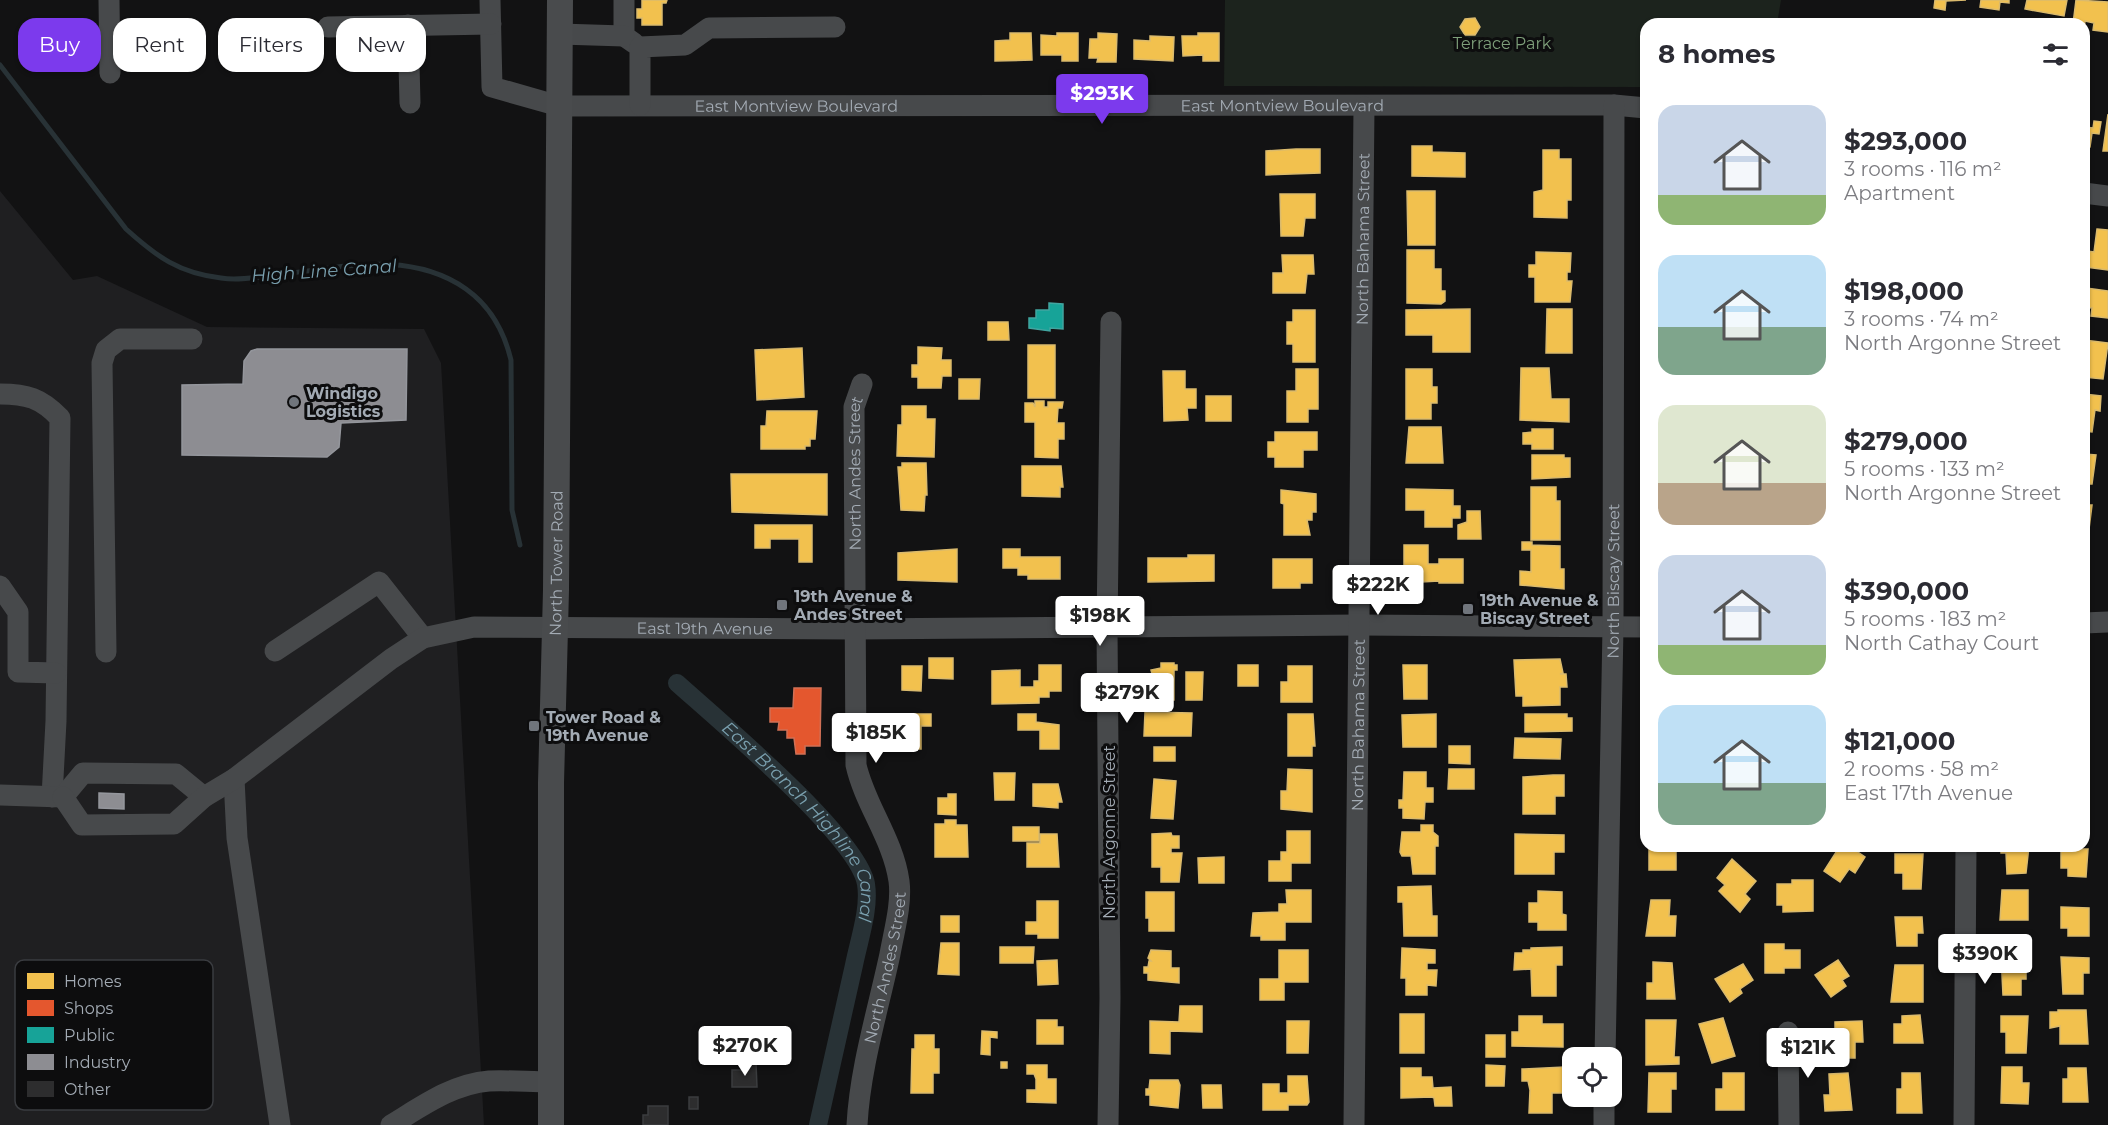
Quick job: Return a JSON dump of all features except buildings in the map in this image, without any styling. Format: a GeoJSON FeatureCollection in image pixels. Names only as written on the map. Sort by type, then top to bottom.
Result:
{"type":"FeatureCollection","features":[{"type":"Feature","properties":{"kind":"main road","name":"North Tower Road"},"geometry":{"type":"LineString","coordinates":[[551,1125],[551,795],[555,626],[560,0]]}},
{"type":"Feature","properties":{"kind":"street"},"geometry":{"type":"LineString","coordinates":[[109,0],[110,73]]}},
{"type":"Feature","properties":{"kind":"street"},"geometry":{"type":"LineString","coordinates":[[426,25],[491,24],[490,0]]}},
{"type":"Feature","properties":{"kind":"street"},"geometry":{"type":"LineString","coordinates":[[624,0],[640,105]]}},
{"type":"Feature","properties":{"kind":"street","name":"East Montview Boulevard"},"geometry":{"type":"LineString","coordinates":[[491,24],[492,87],[559,106],[1614,105],[1640,107]]}},
{"type":"Feature","properties":{"kind":"street"},"geometry":{"type":"LineString","coordinates":[[328,27],[336,27]]}},
{"type":"Feature","properties":{"kind":"street"},"geometry":{"type":"LineString","coordinates":[[560,34],[685,45],[709,28],[836,27]]}},
{"type":"Feature","properties":{"kind":"street"},"geometry":{"type":"LineString","coordinates":[[409,72],[410,103]]}},
{"type":"Feature","properties":{"kind":"street","name":"North Biscay Street"},"geometry":{"type":"LineString","coordinates":[[1605,1047],[1613,627],[1614,105]]}},
{"type":"Feature","properties":{"kind":"street","name":"North Bahama Street"},"geometry":{"type":"LineString","coordinates":[[1354,1125],[1364,107]]}},
{"type":"Feature","properties":{"kind":"street"},"geometry":{"type":"LineString","coordinates":[[2090,194],[2108,196]]}},
{"type":"Feature","properties":{"kind":"street","name":"North Argonne Street"},"geometry":{"type":"LineString","coordinates":[[1108,1125],[1110,998],[1107,628],[1111,322]]}},
{"type":"Feature","properties":{"kind":"street"},"geometry":{"type":"LineString","coordinates":[[106,652],[105,488],[101,408],[104,356],[111,344],[120,339],[192,339]]}},
{"type":"Feature","properties":{"kind":"street","name":"North Andes Street"},"geometry":{"type":"LineString","coordinates":[[857,1125],[858,1095],[893,936],[899,882],[890,845],[860,782],[856,765],[854,407],[862,384]]}},
{"type":"Feature","properties":{"kind":"street"},"geometry":{"type":"LineString","coordinates":[[0,394],[22,394],[47,404],[60,418],[56,673],[57,797],[82,825],[174,824],[204,797],[234,779],[391,659],[423,638],[379,582],[275,651]]}},
{"type":"Feature","properties":{"kind":"street"},"geometry":{"type":"LineString","coordinates":[[0,586],[18,612],[18,672],[56,673]]}},
{"type":"Feature","properties":{"kind":"street"},"geometry":{"type":"LineString","coordinates":[[2090,623],[2108,622]]}},
{"type":"Feature","properties":{"kind":"street","name":"East 19th Avenue"},"geometry":{"type":"LineString","coordinates":[[423,638],[483,626],[854,629],[1359,625],[1640,627]]}},
{"type":"Feature","properties":{"kind":"street"},"geometry":{"type":"LineString","coordinates":[[0,795],[57,797],[83,773],[176,774],[204,797]]}},
{"type":"Feature","properties":{"kind":"street"},"geometry":{"type":"LineString","coordinates":[[234,779],[237,838],[279,1125]]}},
{"type":"Feature","properties":{"kind":"street"},"geometry":{"type":"LineString","coordinates":[[1964,1125],[1966,852]]}},
{"type":"Feature","properties":{"kind":"street"},"geometry":{"type":"LineString","coordinates":[[1788,1032],[1789,1125]]}},
{"type":"Feature","properties":{"kind":"street"},"geometry":{"type":"LineString","coordinates":[[391,1125],[440,1096],[463,1086],[487,1082],[550,1082]]}},
{"type":"Feature","properties":{"kind":"street"},"geometry":{"type":"LineString","coordinates":[[1604,1107],[1604,1125]]}},
{"type":"Feature","properties":{"kind":"shaded area"},"geometry":{"type":"Polygon","coordinates":[[[0,191],[73,280],[97,276],[207,327],[424,329],[441,363],[484,1125],[0,1125],[0,191]]]}},
{"type":"Feature","properties":{"kind":"green space","name":"Terrace Park"},"geometry":{"type":"Polygon","coordinates":[[[1225,0],[1781,0],[1778,18],[1640,18],[1640,87],[1224,86],[1225,0]]]}},
{"type":"Feature","properties":{"kind":"waterway","name":"High Line Canal"},"geometry":{"type":"LineString","coordinates":[[0,65],[126,229],[148,248],[181,268],[206,276],[235,279],[349,266],[398,265],[421,269],[444,277],[475,296],[495,320],[511,360],[512,510],[520,545]]}},
{"type":"Feature","properties":{"kind":"waterway","name":"East Branch Highline Canal"},"geometry":{"type":"LineString","coordinates":[[677,683],[752,750],[813,809],[839,838],[857,863],[866,884],[867,904],[818,1125]]}},
{"type":"Feature","properties":{"kind":"place","name":"Windigo Logistics"},"geometry":{"type":"Point","coordinates":[294,402]}},
{"type":"Feature","properties":{"kind":"place","name":"19th Avenue & Andes Street"},"geometry":{"type":"Point","coordinates":[782,605]}},
{"type":"Feature","properties":{"kind":"place","name":"19th Avenue & Biscay Street"},"geometry":{"type":"Point","coordinates":[1468,609]}},
{"type":"Feature","properties":{"kind":"place","name":"Tower Road & 19th Avenue"},"geometry":{"type":"Point","coordinates":[534,726]}}]}
